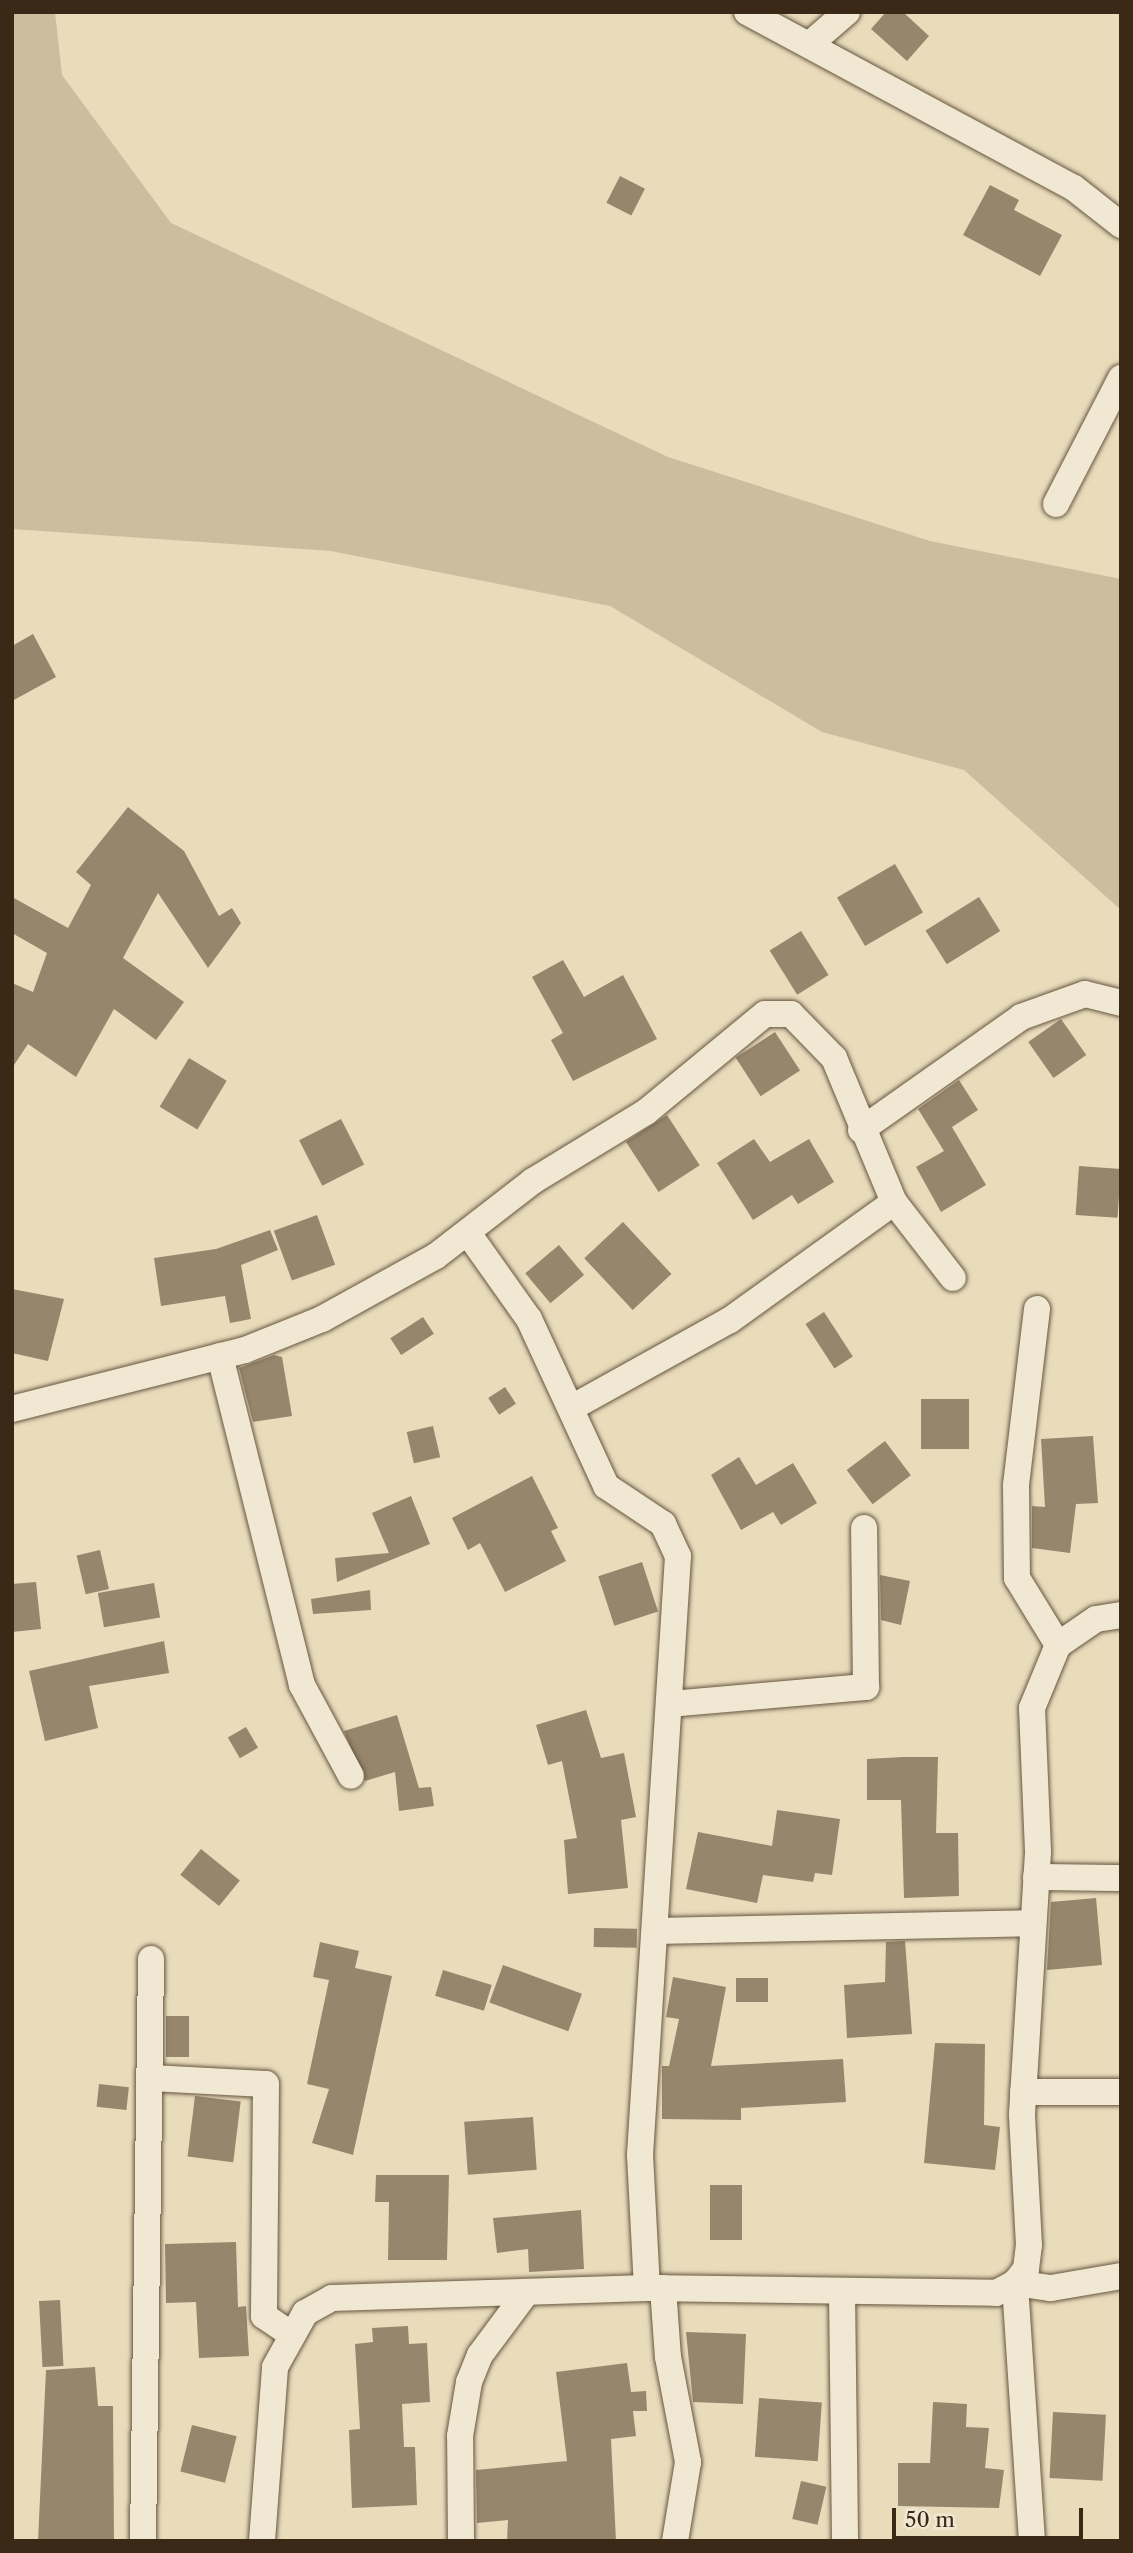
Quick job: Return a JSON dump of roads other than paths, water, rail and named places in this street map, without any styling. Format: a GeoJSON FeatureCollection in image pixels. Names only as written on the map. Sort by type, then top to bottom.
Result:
{"type":"FeatureCollection","features":[{"type":"Feature","properties":{"kind":"street"},"geometry":{"type":"LineString","coordinates":[[747,12],[1073,188],[1121,225]]}},
{"type":"Feature","properties":{"kind":"street"},"geometry":{"type":"LineString","coordinates":[[810,44],[847,12]]}},
{"type":"Feature","properties":{"kind":"street"},"geometry":{"type":"LineString","coordinates":[[1056,504],[1121,378]]}},
{"type":"Feature","properties":{"kind":"street"},"geometry":{"type":"LineString","coordinates":[[862,1130],[1021,1017],[1085,994],[1121,1003]]}},
{"type":"Feature","properties":{"kind":"street"},"geometry":{"type":"LineString","coordinates":[[12,1409],[220,1356],[322,1319],[468,1233],[533,1181],[646,1112],[765,1014],[791,1014],[834,1058],[894,1202],[953,1278]]}},
{"type":"Feature","properties":{"kind":"street"},"geometry":{"type":"LineString","coordinates":[[573,1407],[730,1320],[894,1202]]}},
{"type":"Feature","properties":{"kind":"street"},"geometry":{"type":"LineString","coordinates":[[468,1233],[528,1319],[573,1407],[606,1486],[663,1524],[678,1556],[640,2155],[655,2288],[688,2462],[675,2541]]}},
{"type":"Feature","properties":{"kind":"street"},"geometry":{"type":"LineString","coordinates":[[1037,1309],[1016,1485],[1017,1578],[1058,1645]]}},
{"type":"Feature","properties":{"kind":"street"},"geometry":{"type":"LineString","coordinates":[[220,1356],[302,1685],[351,1776]]}},
{"type":"Feature","properties":{"kind":"street"},"geometry":{"type":"LineString","coordinates":[[670,1704],[866,1687],[864,1528]]}},
{"type":"Feature","properties":{"kind":"street"},"geometry":{"type":"LineString","coordinates":[[262,2541],[275,2367],[289,2333],[305,2313],[332,2298],[655,2288],[996,2293],[1015,2283],[1026,2269],[1029,2245],[1023,2092],[1029,1923],[1036,1877],[1032,1708],[1058,1645],[1096,1619],[1121,1615]]}},
{"type":"Feature","properties":{"kind":"street"},"geometry":{"type":"LineString","coordinates":[[1036,1877],[1121,1878]]}},
{"type":"Feature","properties":{"kind":"street"},"geometry":{"type":"LineString","coordinates":[[656,1931],[1029,1923]]}},
{"type":"Feature","properties":{"kind":"street"},"geometry":{"type":"LineString","coordinates":[[143,2541],[151,1959]]}},
{"type":"Feature","properties":{"kind":"street"},"geometry":{"type":"LineString","coordinates":[[150,2078],[267,2084],[264,2316],[289,2333]]}},
{"type":"Feature","properties":{"kind":"street"},"geometry":{"type":"LineString","coordinates":[[1023,2092],[1121,2092]]}},
{"type":"Feature","properties":{"kind":"street"},"geometry":{"type":"LineString","coordinates":[[1015,2283],[1051,2287],[1121,2276]]}},
{"type":"Feature","properties":{"kind":"street"},"geometry":{"type":"LineString","coordinates":[[1015,2283],[1032,2541]]}},
{"type":"Feature","properties":{"kind":"street"},"geometry":{"type":"LineString","coordinates":[[842,2291],[845,2541]]}},
{"type":"Feature","properties":{"kind":"street"},"geometry":{"type":"LineString","coordinates":[[461,2541],[460,2436],[469,2382],[480,2355],[526,2293]]}}]}
